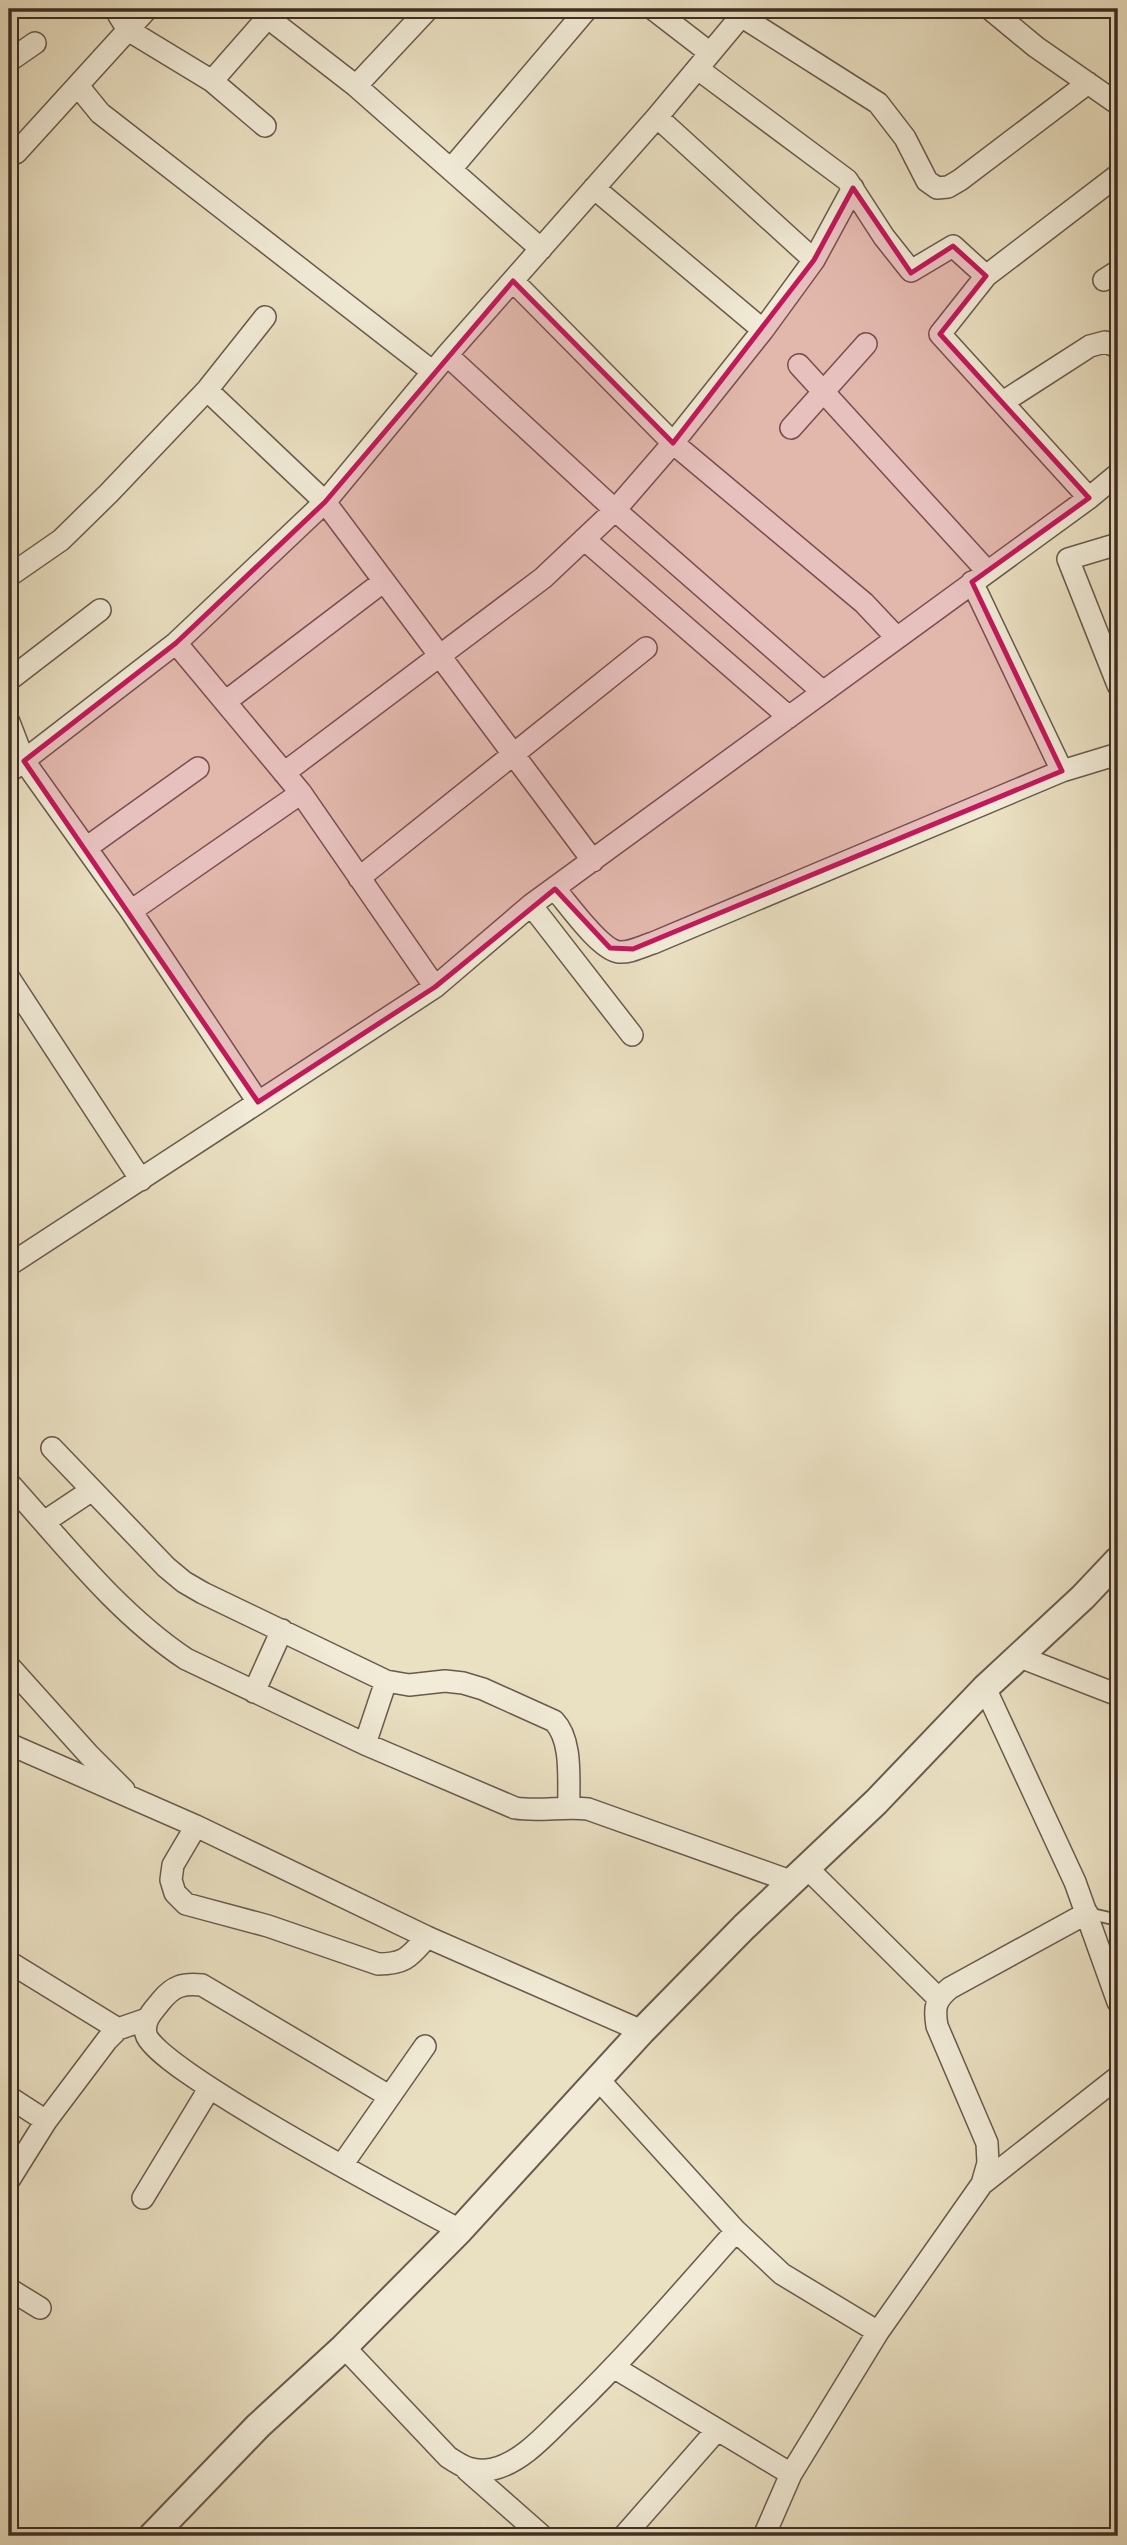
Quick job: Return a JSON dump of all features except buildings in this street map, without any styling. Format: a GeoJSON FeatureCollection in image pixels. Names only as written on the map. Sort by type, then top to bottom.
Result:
{"type":"FeatureCollection","features":[{"type":"Feature","properties":{"kind":"street"},"geometry":{"type":"LineString","coordinates":[[115,9],[128,30],[212,81],[265,126]]}},
{"type":"Feature","properties":{"kind":"street"},"geometry":{"type":"LineString","coordinates":[[16,153],[147,9]]}},
{"type":"Feature","properties":{"kind":"street"},"geometry":{"type":"LineString","coordinates":[[356,86],[428,9]]}},
{"type":"Feature","properties":{"kind":"street"},"geometry":{"type":"LineString","coordinates":[[451,169],[587,9]]}},
{"type":"Feature","properties":{"kind":"street"},"geometry":{"type":"LineString","coordinates":[[653,9],[704,61],[847,180],[909,270],[916,270],[953,246],[986,276]]}},
{"type":"Feature","properties":{"kind":"street"},"geometry":{"type":"LineString","coordinates":[[990,9],[1036,47],[1118,104]]}},
{"type":"Feature","properties":{"kind":"street"},"geometry":{"type":"LineString","coordinates":[[16,766],[176,643],[325,502],[447,355],[657,117],[744,12],[878,103],[905,138],[928,181],[937,188],[948,187],[960,180],[1088,83]]}},
{"type":"Feature","properties":{"kind":"street"},"geometry":{"type":"LineString","coordinates":[[212,81],[271,13],[541,249]]}},
{"type":"Feature","properties":{"kind":"street"},"geometry":{"type":"LineString","coordinates":[[9,61],[35,43]]}},
{"type":"Feature","properties":{"kind":"street"},"geometry":{"type":"LineString","coordinates":[[78,86],[100,113],[433,372]]}},
{"type":"Feature","properties":{"kind":"street"},"geometry":{"type":"LineString","coordinates":[[657,117],[814,260]]}},
{"type":"Feature","properties":{"kind":"street"},"geometry":{"type":"LineString","coordinates":[[1089,498],[940,334],[986,276],[1118,175]]}},
{"type":"Feature","properties":{"kind":"street"},"geometry":{"type":"LineString","coordinates":[[594,188],[763,330]]}},
{"type":"Feature","properties":{"kind":"street"},"geometry":{"type":"LineString","coordinates":[[284,773],[543,578],[615,510],[673,443],[763,330],[814,260],[853,188]]}},
{"type":"Feature","properties":{"kind":"street"},"geometry":{"type":"LineString","coordinates":[[513,281],[673,443],[864,603],[897,638]]}},
{"type":"Feature","properties":{"kind":"street"},"geometry":{"type":"LineString","coordinates":[[9,576],[61,540],[207,390],[265,317]]}},
{"type":"Feature","properties":{"kind":"street"},"geometry":{"type":"LineString","coordinates":[[1003,402],[1090,346],[1105,342],[1118,348]]}},
{"type":"Feature","properties":{"kind":"street"},"geometry":{"type":"LineString","coordinates":[[790,428],[866,344]]}},
{"type":"Feature","properties":{"kind":"street"},"geometry":{"type":"LineString","coordinates":[[447,355],[615,510],[823,692]]}},
{"type":"Feature","properties":{"kind":"street"},"geometry":{"type":"LineString","coordinates":[[799,365],[980,577],[1062,771]]}},
{"type":"Feature","properties":{"kind":"street"},"geometry":{"type":"LineString","coordinates":[[207,390],[325,502],[593,861]]}},
{"type":"Feature","properties":{"kind":"street"},"geometry":{"type":"LineString","coordinates":[[9,1265],[435,987],[531,905],[1089,498],[1118,474]]}},
{"type":"Feature","properties":{"kind":"street"},"geometry":{"type":"LineString","coordinates":[[584,539],[789,717]]}},
{"type":"Feature","properties":{"kind":"street"},"geometry":{"type":"LineString","coordinates":[[1118,544],[1068,559],[1118,683]]}},
{"type":"Feature","properties":{"kind":"street"},"geometry":{"type":"LineString","coordinates":[[225,702],[384,581]]}},
{"type":"Feature","properties":{"kind":"street"},"geometry":{"type":"LineString","coordinates":[[9,680],[100,610]]}},
{"type":"Feature","properties":{"kind":"street"},"geometry":{"type":"LineString","coordinates":[[176,643],[301,793],[435,987]]}},
{"type":"Feature","properties":{"kind":"street"},"geometry":{"type":"LineString","coordinates":[[359,877],[646,648]]}},
{"type":"Feature","properties":{"kind":"street"},"geometry":{"type":"LineString","coordinates":[[9,722],[16,766],[86,848],[258,1102]]}},
{"type":"Feature","properties":{"kind":"street"},"geometry":{"type":"LineString","coordinates":[[555,889],[587,927],[610,948],[620,952],[633,949],[653,943],[1062,771],[1118,754]]}},
{"type":"Feature","properties":{"kind":"street"},"geometry":{"type":"LineString","coordinates":[[86,848],[198,768]]}},
{"type":"Feature","properties":{"kind":"street"},"geometry":{"type":"LineString","coordinates":[[131,911],[301,793]]}},
{"type":"Feature","properties":{"kind":"street"},"geometry":{"type":"LineString","coordinates":[[531,905],[632,1034]]}},
{"type":"Feature","properties":{"kind":"street"},"geometry":{"type":"LineString","coordinates":[[12,989],[141,1180]]}},
{"type":"Feature","properties":{"kind":"street"},"geometry":{"type":"LineString","coordinates":[[52,1448],[184,1582],[386,1681],[409,1685],[437,1681],[463,1683],[483,1689],[554,1721],[563,1730],[569,1807]]}},
{"type":"Feature","properties":{"kind":"street"},"geometry":{"type":"LineString","coordinates":[[9,1483],[128,1613],[186,1659],[365,1744],[515,1808],[534,1811],[569,1807],[588,1809],[800,1875],[937,1998]]}},
{"type":"Feature","properties":{"kind":"street"},"geometry":{"type":"LineString","coordinates":[[44,1521],[92,1490]]}},
{"type":"Feature","properties":{"kind":"street"},"geometry":{"type":"LineString","coordinates":[[152,2536],[258,2426],[344,2347],[460,2230],[642,2031],[744,1927],[876,1802],[985,1688],[1083,1597],[1118,1560]]}},
{"type":"Feature","properties":{"kind":"street"},"geometry":{"type":"LineString","coordinates":[[254,1692],[282,1630]]}},
{"type":"Feature","properties":{"kind":"street"},"geometry":{"type":"LineString","coordinates":[[1020,1657],[1118,1695]]}},
{"type":"Feature","properties":{"kind":"street"},"geometry":{"type":"LineString","coordinates":[[9,1667],[89,1755],[135,1800]]}},
{"type":"Feature","properties":{"kind":"street"},"geometry":{"type":"LineString","coordinates":[[365,1744],[386,1681]]}},
{"type":"Feature","properties":{"kind":"street"},"geometry":{"type":"LineString","coordinates":[[985,1688],[1070,1871],[1118,2003]]}},
{"type":"Feature","properties":{"kind":"street"},"geometry":{"type":"LineString","coordinates":[[9,1744],[196,1826],[427,1937],[642,2031]]}},
{"type":"Feature","properties":{"kind":"street"},"geometry":{"type":"LineString","coordinates":[[196,1826],[173,1865],[171,1880],[175,1892],[186,1903],[268,1926],[378,1964],[394,1964],[406,1960],[427,1937]]}},
{"type":"Feature","properties":{"kind":"street"},"geometry":{"type":"LineString","coordinates":[[982,2184],[988,2163],[987,2143],[937,2026],[934,2011],[937,1998],[950,1988],[1087,1913]]}},
{"type":"Feature","properties":{"kind":"street"},"geometry":{"type":"LineString","coordinates":[[9,1962],[118,2029]]}},
{"type":"Feature","properties":{"kind":"street"},"geometry":{"type":"LineString","coordinates":[[9,2179],[46,2121],[107,2040],[118,2029],[147,2019],[169,1991],[184,1983],[202,1984],[389,2095]]}},
{"type":"Feature","properties":{"kind":"street"},"geometry":{"type":"LineString","coordinates":[[147,2019],[146,2034],[152,2046],[209,2089],[460,2230]]}},
{"type":"Feature","properties":{"kind":"street"},"geometry":{"type":"LineString","coordinates":[[342,2165],[425,2046]]}},
{"type":"Feature","properties":{"kind":"street"},"geometry":{"type":"LineString","coordinates":[[764,2536],[790,2474],[878,2332],[982,2184],[1118,2077]]}},
{"type":"Feature","properties":{"kind":"street"},"geometry":{"type":"LineString","coordinates":[[598,2079],[736,2231],[791,2281],[878,2332]]}},
{"type":"Feature","properties":{"kind":"street"},"geometry":{"type":"LineString","coordinates":[[143,2198],[209,2089]]}},
{"type":"Feature","properties":{"kind":"street"},"geometry":{"type":"LineString","coordinates":[[9,2097],[46,2121]]}},
{"type":"Feature","properties":{"kind":"street"},"geometry":{"type":"LineString","coordinates":[[467,2470],[492,2469],[514,2460],[536,2444],[615,2368],[736,2231]]}},
{"type":"Feature","properties":{"kind":"street"},"geometry":{"type":"LineString","coordinates":[[9,2289],[40,2308]]}},
{"type":"Feature","properties":{"kind":"street"},"geometry":{"type":"LineString","coordinates":[[344,2347],[448,2457],[467,2470],[542,2536]]}},
{"type":"Feature","properties":{"kind":"street"},"geometry":{"type":"LineString","coordinates":[[615,2368],[790,2474]]}},
{"type":"Feature","properties":{"kind":"street"},"geometry":{"type":"LineString","coordinates":[[624,2536],[718,2430]]}},
{"type":"Feature","properties":{"kind":"lane"},"geometry":{"type":"LineString","coordinates":[[1087,1913],[1118,1920]]}},
{"type":"Feature","properties":{"kind":"highlighted area"},"geometry":{"type":"Polygon","coordinates":[[[853,188],[911,273],[953,246],[986,276],[940,334],[1089,498],[972,582],[1062,771],[633,949],[610,948],[555,889],[435,987],[258,1102],[24,761],[176,643],[325,502],[513,281],[673,443],[814,260],[853,188]]]}}]}
